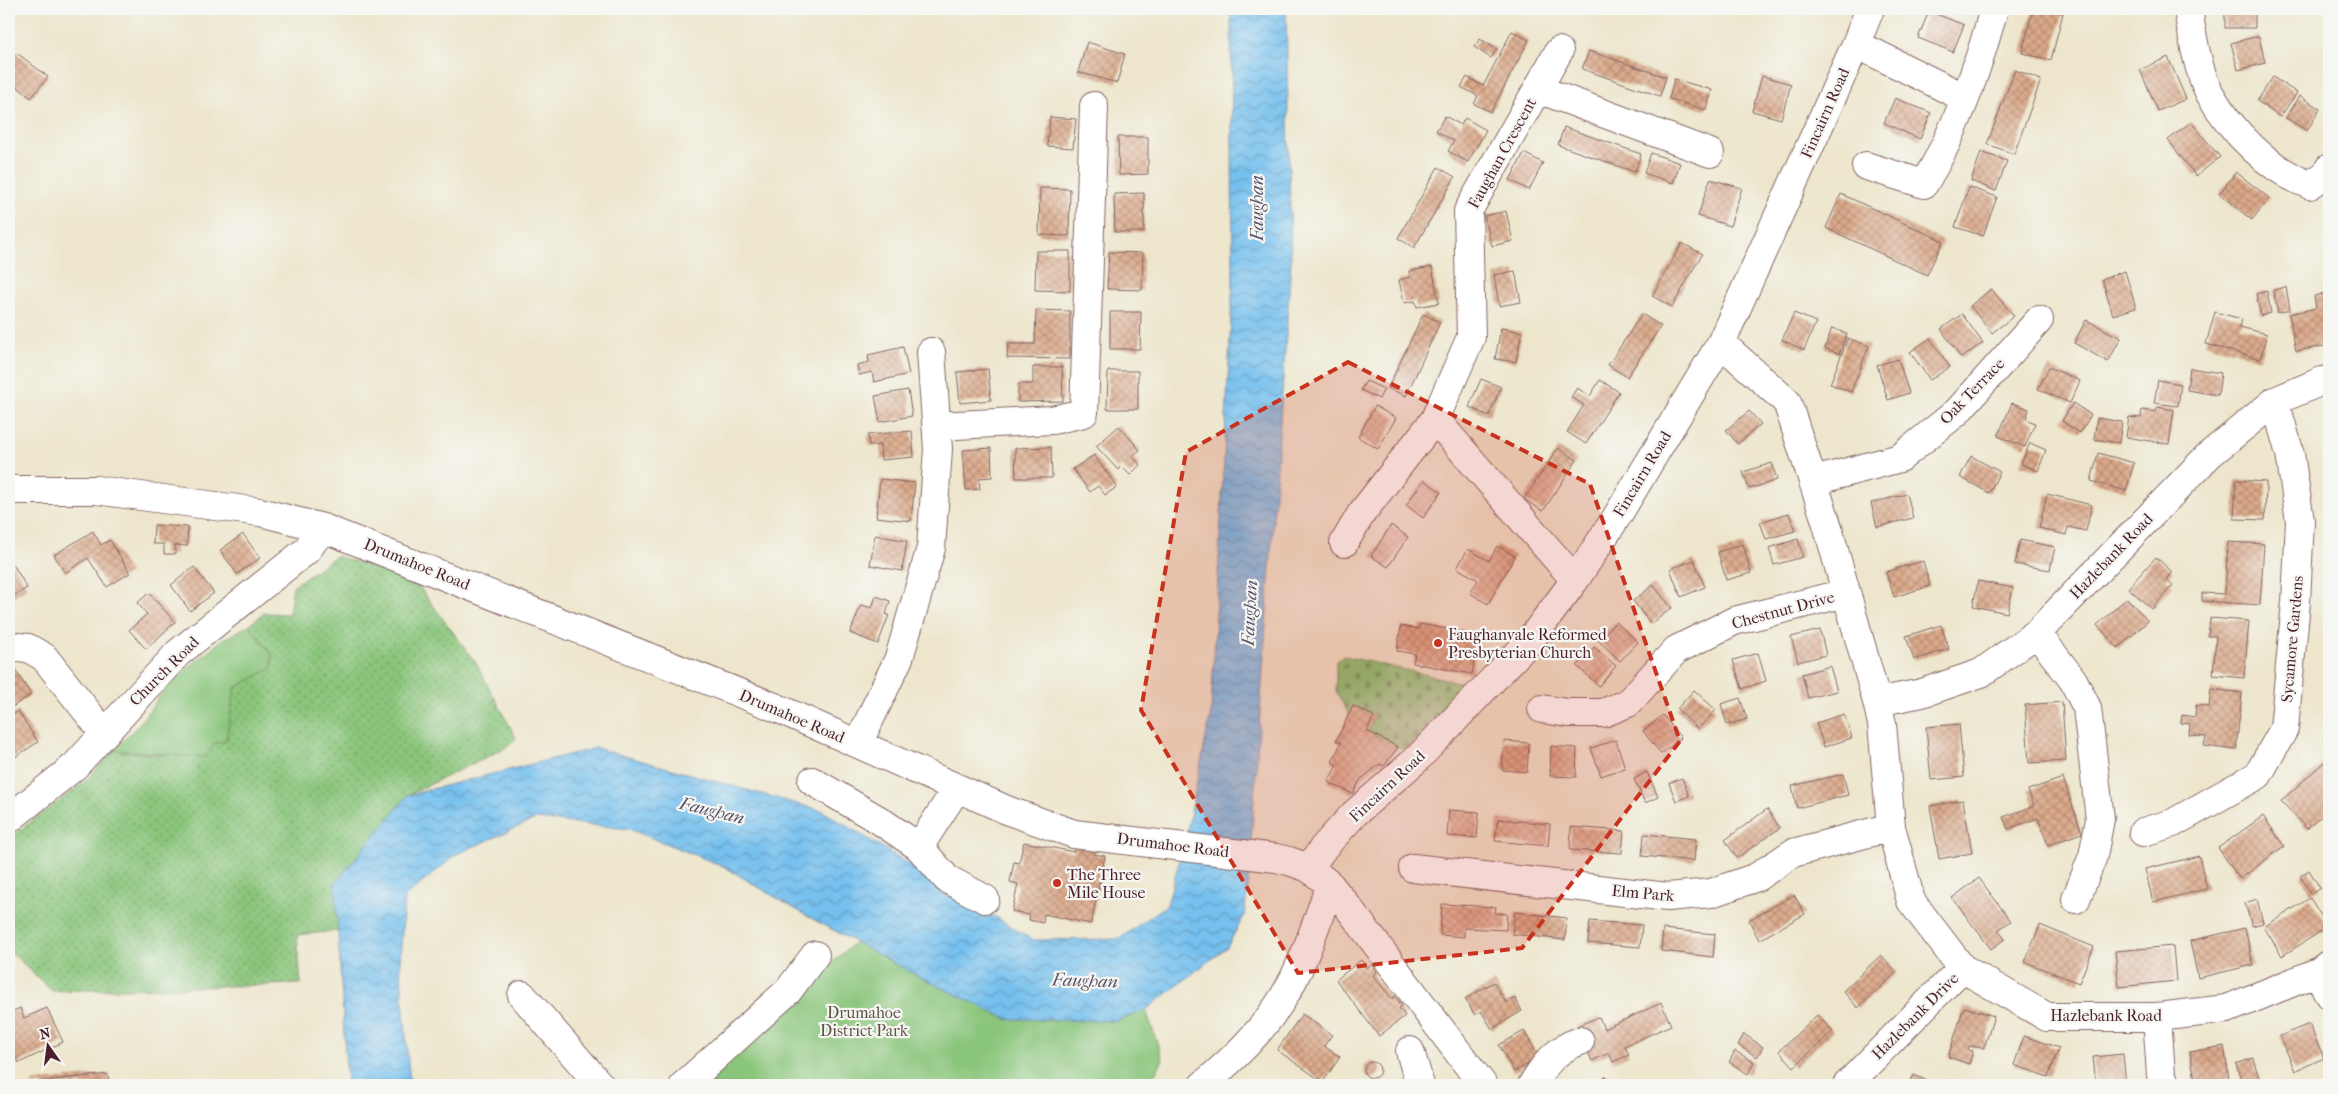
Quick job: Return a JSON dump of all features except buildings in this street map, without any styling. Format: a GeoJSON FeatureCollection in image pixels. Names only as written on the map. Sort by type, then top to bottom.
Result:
{"type":"FeatureCollection","features":[{"type":"Feature","properties":{"kind":"street","name":"Fincairn Road"},"geometry":{"type":"LineString","coordinates":[[1309,868],[1324,847],[1354,814],[1417,759],[1528,643],[1575,580],[1616,518],[1721,343],[1870,9]]}},
{"type":"Feature","properties":{"kind":"street"},"geometry":{"type":"LineString","coordinates":[[1866,166],[1924,184],[1942,155],[1965,98],[1994,9]]}},
{"type":"Feature","properties":{"kind":"street"},"geometry":{"type":"LineString","coordinates":[[2188,9],[2192,40],[2210,93],[2245,141],[2292,178],[2310,185],[2326,174],[2329,168]]}},
{"type":"Feature","properties":{"kind":"street"},"geometry":{"type":"LineString","coordinates":[[1856,44],[1965,98]]}},
{"type":"Feature","properties":{"kind":"street","name":"Faughan Crescent"},"geometry":{"type":"LineString","coordinates":[[1344,543],[1361,514],[1435,419],[1471,337],[1468,212],[1559,51]]}},
{"type":"Feature","properties":{"kind":"street","name":"Faughan Crescent"},"geometry":{"type":"LineString","coordinates":[[1538,89],[1710,153]]}},
{"type":"Feature","properties":{"kind":"street"},"geometry":{"type":"LineString","coordinates":[[937,426],[1052,420],[1084,413],[1094,106]]}},
{"type":"Feature","properties":{"kind":"street","name":"Oak Terrace"},"geometry":{"type":"LineString","coordinates":[[1814,481],[1900,458],[1957,412],[2039,320]]}},
{"type":"Feature","properties":{"kind":"street","name":"Hazlebank Road"},"geometry":{"type":"LineString","coordinates":[[1721,343],[1787,402],[1814,481],[1877,702],[1882,724],[1890,827],[1911,902],[1962,968],[2047,1017],[2157,1017],[2227,1009],[2326,977]]}},
{"type":"Feature","properties":{"kind":"street"},"geometry":{"type":"LineString","coordinates":[[858,744],[899,658],[931,548],[938,449],[931,352]]}},
{"type":"Feature","properties":{"kind":"street","name":"Hazlebank Road"},"geometry":{"type":"LineString","coordinates":[[1877,702],[1922,692],[1981,673],[2037,633],[2209,455],[2275,401],[2322,380],[2329,380]]}},
{"type":"Feature","properties":{"kind":"street","name":"Sycamore Gardens"},"geometry":{"type":"LineString","coordinates":[[2143,832],[2168,813],[2258,775],[2284,729],[2296,602],[2300,521],[2290,454],[2275,401]]}},
{"type":"Feature","properties":{"kind":"street"},"geometry":{"type":"LineString","coordinates":[[1435,419],[1575,580]]}},
{"type":"Feature","properties":{"kind":"street","name":"Drumahoe Road"},"geometry":{"type":"LineString","coordinates":[[9,490],[96,490],[260,512],[323,528],[778,708],[1010,812],[1074,834],[1276,858],[1309,868],[1330,885],[1483,1085]]}},
{"type":"Feature","properties":{"kind":"street","name":"Church Road"},"geometry":{"type":"LineString","coordinates":[[9,818],[75,766],[178,653],[307,550],[323,528]]}},
{"type":"Feature","properties":{"kind":"street","name":"Chestnut Drive"},"geometry":{"type":"LineString","coordinates":[[1542,709],[1603,713],[1628,703],[1676,650],[1734,621],[1846,593]]}},
{"type":"Feature","properties":{"kind":"street"},"geometry":{"type":"LineString","coordinates":[[2037,633],[2073,680],[2087,708],[2100,818],[2093,856],[2076,899]]}},
{"type":"Feature","properties":{"kind":"street"},"geometry":{"type":"LineString","coordinates":[[9,646],[28,648],[44,657],[104,734]]}},
{"type":"Feature","properties":{"kind":"street"},"geometry":{"type":"LineString","coordinates":[[812,782],[879,820],[919,847],[947,879],[986,899]]}},
{"type":"Feature","properties":{"kind":"street"},"geometry":{"type":"LineString","coordinates":[[919,847],[957,788]]}},
{"type":"Feature","properties":{"kind":"street","name":"Elm Park"},"geometry":{"type":"LineString","coordinates":[[1413,868],[1668,897],[1711,893],[1757,877],[1793,853],[1890,827]]}},
{"type":"Feature","properties":{"kind":"street"},"geometry":{"type":"LineString","coordinates":[[1203,1085],[1233,1060],[1262,1028],[1284,997],[1309,942],[1330,885]]}},
{"type":"Feature","properties":{"kind":"street"},"geometry":{"type":"LineString","coordinates":[[684,1085],[788,991],[815,955]]}},
{"type":"Feature","properties":{"kind":"street","name":"Hazlebank Drive"},"geometry":{"type":"LineString","coordinates":[[1847,1085],[1962,968]]}},
{"type":"Feature","properties":{"kind":"street"},"geometry":{"type":"LineString","coordinates":[[522,995],[600,1085]]}},
{"type":"Feature","properties":{"kind":"street"},"geometry":{"type":"LineString","coordinates":[[2157,1017],[2161,1075],[2166,1085]]}},
{"type":"Feature","properties":{"kind":"street"},"geometry":{"type":"LineString","coordinates":[[1532,1085],[1546,1063],[1567,1045],[1580,1041]]}},
{"type":"Feature","properties":{"kind":"street"},"geometry":{"type":"LineString","coordinates":[[1410,1051],[1420,1085]]}},
{"type":"Feature","properties":{"kind":"highlighted area"},"geometry":{"type":"Polygon","coordinates":[[[1348,362],[1590,484],[1680,741],[1522,948],[1298,973],[1141,710],[1186,452],[1348,362]]]}},
{"type":"Feature","properties":{"kind":"green space"},"geometry":{"type":"Polygon","coordinates":[[[336,556],[414,580],[476,663],[516,738],[505,748],[408,795],[335,883],[338,931],[297,935],[301,984],[52,991],[9,950],[9,838],[86,781],[114,750],[161,755],[226,740],[235,688],[247,681],[272,655],[249,625],[264,613],[289,614],[293,586],[336,556]]]}},
{"type":"Feature","properties":{"kind":"green space"},"geometry":{"type":"Polygon","coordinates":[[[249,625],[272,655],[272,668],[235,688],[226,741],[215,743],[205,757],[114,750],[140,723],[171,681],[222,640],[249,625]]]}},
{"type":"Feature","properties":{"kind":"green space"},"geometry":{"type":"Polygon","coordinates":[[[1344,656],[1467,684],[1406,751],[1367,731],[1374,716],[1354,706],[1349,715],[1336,691],[1336,661],[1344,656]]]}},
{"type":"Feature","properties":{"kind":"green space","name":"Drumahoe District Park"},"geometry":{"type":"Polygon","coordinates":[[[855,942],[920,977],[1007,1019],[1117,1021],[1146,1010],[1163,1060],[1148,1085],[696,1085],[855,942]]]}},
{"type":"Feature","properties":{"kind":"water","name":"Faughan"},"geometry":{"type":"Polygon","coordinates":[[[1231,9],[1286,9],[1291,262],[1248,887],[1244,916],[1227,947],[1146,1010],[1117,1021],[1007,1019],[920,977],[807,916],[723,866],[629,829],[536,819],[457,854],[404,898],[400,962],[410,1085],[347,1085],[335,883],[408,795],[596,748],[823,811],[1033,940],[1119,939],[1167,905],[1185,841],[1211,713],[1233,280],[1231,9]]]}},
{"type":"Feature","properties":{"kind":"place","name":"Faughanvale Reformed Presbyterian Church"},"geometry":{"type":"Point","coordinates":[1438,643]}},
{"type":"Feature","properties":{"kind":"place","name":"The Three Mile House"},"geometry":{"type":"Point","coordinates":[1057,883]}}]}
